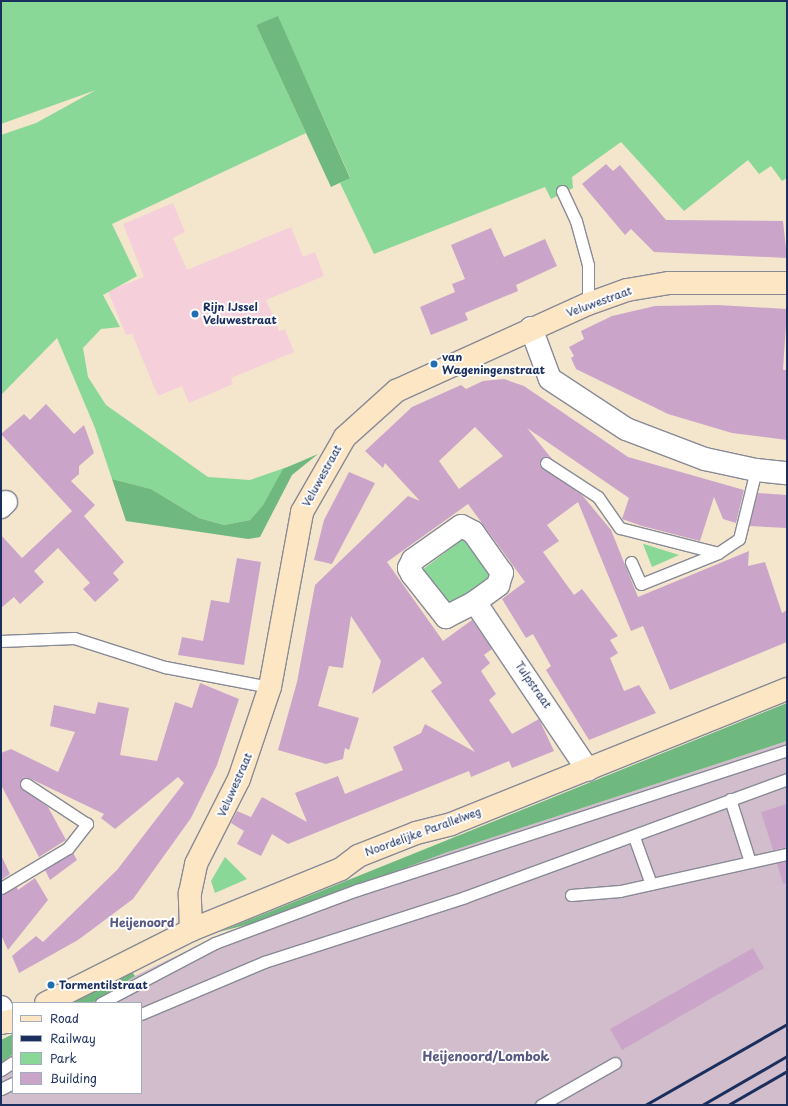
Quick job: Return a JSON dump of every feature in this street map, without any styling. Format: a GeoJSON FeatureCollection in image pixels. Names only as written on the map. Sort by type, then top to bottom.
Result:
{"type":"FeatureCollection","features":[{"type":"Feature","properties":{"kind":"street","name":"Veluwestraat"},"geometry":{"type":"LineString","coordinates":[[191,930],[190,893],[196,864],[239,779],[270,687],[302,512],[345,437],[396,391],[532,328],[588,304],[627,290],[669,282],[787,283]]}},
{"type":"Feature","properties":{"kind":"street"},"geometry":{"type":"LineString","coordinates":[[532,328],[550,379],[572,396],[626,429],[673,450],[756,470],[787,473]]}},
{"type":"Feature","properties":{"kind":"street","name":"Tulpstraat"},"geometry":{"type":"LineString","coordinates":[[474,602],[588,770]]}},
{"type":"Feature","properties":{"kind":"street","name":"Noordelijke Parallelweg"},"geometry":{"type":"LineString","coordinates":[[48,1002],[191,930],[341,869],[358,856],[588,770],[787,688]]}},
{"type":"Feature","properties":{"kind":"lane"},"geometry":{"type":"LineString","coordinates":[[562,191],[576,221],[588,265],[588,304]]}},
{"type":"Feature","properties":{"kind":"lane"},"geometry":{"type":"LineString","coordinates":[[546,463],[598,497],[620,528],[718,554]]}},
{"type":"Feature","properties":{"kind":"lane"},"geometry":{"type":"LineString","coordinates":[[631,562],[641,584],[718,554],[739,539],[756,470]]}},
{"type":"Feature","properties":{"kind":"lane"},"geometry":{"type":"LineString","coordinates":[[1,641],[74,638],[165,667],[270,687]]}},
{"type":"Feature","properties":{"kind":"lane"},"geometry":{"type":"LineString","coordinates":[[103,1002],[155,972],[215,943],[357,890],[787,750]]}},
{"type":"Feature","properties":{"kind":"lane"},"geometry":{"type":"LineString","coordinates":[[142,1014],[264,962],[634,837],[787,778]]}},
{"type":"Feature","properties":{"kind":"lane"},"geometry":{"type":"LineString","coordinates":[[1,888],[68,848],[87,824],[26,784]]}},
{"type":"Feature","properties":{"kind":"lane"},"geometry":{"type":"LineString","coordinates":[[730,799],[750,862]]}},
{"type":"Feature","properties":{"kind":"lane"},"geometry":{"type":"LineString","coordinates":[[634,837],[651,884]]}},
{"type":"Feature","properties":{"kind":"lane"},"geometry":{"type":"LineString","coordinates":[[571,895],[651,884],[787,854]]}},
{"type":"Feature","properties":{"kind":"lane"},"geometry":{"type":"LineString","coordinates":[[147,951],[155,972]]}},
{"type":"Feature","properties":{"kind":"lane"},"geometry":{"type":"LineString","coordinates":[[1,1070],[12,1063]]}},
{"type":"Feature","properties":{"kind":"lane"},"geometry":{"type":"LineString","coordinates":[[541,1105],[615,1063]]}},
{"type":"Feature","properties":{"kind":"lane"},"geometry":{"type":"LineString","coordinates":[[1,1089],[12,1083]]}},
{"type":"Feature","properties":{"kind":"shaded area","name":"Rijn IJssel Veluwestraat"},"geometry":{"type":"Polygon","coordinates":[[[173,203],[185,232],[173,238],[187,270],[291,227],[303,257],[315,252],[324,276],[266,300],[279,331],[285,329],[294,352],[231,378],[233,384],[189,403],[182,386],[158,396],[132,334],[126,335],[108,291],[144,277],[123,224],[173,203]]]}},
{"type":"Feature","properties":{"kind":"shaded area"},"geometry":{"type":"Polygon","coordinates":[[[787,741],[787,1105],[1,1105],[1,1063],[12,1055],[12,1094],[142,1094],[142,1002],[94,1002],[135,976],[221,934],[445,853],[787,741]]]}},
{"type":"Feature","properties":{"kind":"green space"},"geometry":{"type":"Polygon","coordinates":[[[1,1],[787,1],[787,178],[782,181],[771,166],[759,174],[748,160],[684,211],[621,142],[572,177],[573,188],[551,199],[545,187],[374,254],[340,183],[350,177],[278,17],[256,25],[306,133],[112,224],[137,276],[103,295],[120,327],[101,329],[83,348],[88,377],[106,405],[208,477],[250,480],[299,463],[283,470],[263,505],[250,520],[224,525],[199,518],[151,489],[112,479],[95,428],[57,338],[1,395],[1,135],[36,123],[96,90],[1,124],[1,1]]]}},
{"type":"Feature","properties":{"kind":"green space"},"geometry":{"type":"Polygon","coordinates":[[[278,16],[350,178],[331,187],[256,25],[278,16]]]}},
{"type":"Feature","properties":{"kind":"green space"},"geometry":{"type":"Polygon","coordinates":[[[318,454],[292,475],[260,537],[248,539],[126,521],[112,479],[151,489],[199,518],[224,525],[250,520],[263,505],[283,469],[318,454]]]}},
{"type":"Feature","properties":{"kind":"green space"},"geometry":{"type":"Polygon","coordinates":[[[463,539],[494,578],[452,609],[422,570],[463,539]]]}},
{"type":"Feature","properties":{"kind":"green space"},"geometry":{"type":"Polygon","coordinates":[[[644,544],[679,555],[652,567],[644,544]]]}},
{"type":"Feature","properties":{"kind":"green space"},"geometry":{"type":"Polygon","coordinates":[[[787,703],[787,741],[445,853],[268,919],[219,932],[787,703]]]}},
{"type":"Feature","properties":{"kind":"green space"},"geometry":{"type":"Polygon","coordinates":[[[225,857],[247,879],[215,893],[211,881],[225,857]]]}},
{"type":"Feature","properties":{"kind":"green space"},"geometry":{"type":"Polygon","coordinates":[[[130,969],[135,976],[94,1002],[75,1002],[130,969]]]}},
{"type":"Feature","properties":{"kind":"green space"},"geometry":{"type":"Polygon","coordinates":[[[12,1034],[12,1055],[1,1063],[1,1040],[12,1034]]]}},
{"type":"Feature","properties":{"kind":"building"},"geometry":{"type":"Polygon","coordinates":[[[606,164],[613,171],[620,165],[666,220],[783,221],[787,258],[654,252],[631,229],[625,235],[582,184],[606,164]]]}},
{"type":"Feature","properties":{"kind":"building"},"geometry":{"type":"Polygon","coordinates":[[[491,228],[504,257],[545,239],[557,266],[516,285],[518,291],[465,313],[468,320],[431,335],[420,307],[455,292],[452,284],[465,279],[451,245],[491,228]]]}},
{"type":"Feature","properties":{"kind":"building"},"geometry":{"type":"Polygon","coordinates":[[[718,305],[787,309],[783,370],[787,370],[787,440],[732,433],[668,414],[576,369],[571,358],[574,356],[569,347],[584,339],[581,331],[612,316],[655,306],[718,305]]]}},
{"type":"Feature","properties":{"kind":"building"},"geometry":{"type":"Polygon","coordinates":[[[504,379],[524,386],[628,457],[744,490],[736,523],[723,519],[714,497],[700,541],[642,526],[622,519],[629,498],[527,428],[552,459],[543,457],[540,466],[582,495],[611,530],[638,597],[749,551],[748,566],[765,562],[782,613],[787,610],[787,642],[670,690],[643,626],[631,631],[578,502],[547,525],[559,541],[543,552],[574,595],[582,589],[618,636],[610,640],[618,653],[610,658],[624,691],[639,685],[656,713],[589,740],[546,670],[551,666],[533,634],[526,638],[502,599],[525,582],[468,504],[387,562],[443,641],[472,620],[492,649],[484,655],[490,663],[481,671],[496,694],[489,700],[512,734],[539,719],[554,751],[512,768],[509,761],[471,777],[469,771],[288,844],[272,834],[261,856],[237,844],[244,831],[231,823],[237,811],[251,817],[262,797],[307,822],[295,793],[338,776],[345,794],[403,770],[393,747],[421,733],[425,724],[475,752],[431,691],[442,683],[423,657],[372,694],[381,661],[351,616],[343,668],[329,666],[318,706],[359,718],[349,750],[345,748],[343,759],[326,764],[278,750],[297,682],[315,585],[408,496],[420,501],[385,463],[383,468],[365,451],[412,407],[461,385],[466,389],[483,381],[504,379]],[[475,427],[439,461],[459,489],[503,456],[475,427]]]}},
{"type":"Feature","properties":{"kind":"building"},"geometry":{"type":"Polygon","coordinates":[[[46,404],[74,434],[84,425],[94,453],[79,466],[79,474],[71,481],[95,505],[84,516],[124,562],[113,573],[119,580],[95,602],[83,589],[90,583],[58,548],[34,571],[44,582],[20,604],[14,597],[1,608],[1,535],[22,558],[72,511],[1,434],[24,414],[30,420],[46,404]]]}},
{"type":"Feature","properties":{"kind":"building"},"geometry":{"type":"Polygon","coordinates":[[[349,472],[375,483],[332,564],[314,560],[324,520],[349,472]]]}},
{"type":"Feature","properties":{"kind":"building"},"geometry":{"type":"Polygon","coordinates":[[[758,493],[787,495],[787,528],[749,526],[758,493]]]}},
{"type":"Feature","properties":{"kind":"building"},"geometry":{"type":"Polygon","coordinates":[[[237,558],[261,562],[244,665],[178,655],[182,637],[203,641],[211,600],[229,603],[237,558]]]}},
{"type":"Feature","properties":{"kind":"building"},"geometry":{"type":"Polygon","coordinates":[[[200,683],[239,699],[217,765],[191,818],[133,899],[78,940],[19,973],[12,956],[36,936],[43,942],[117,870],[184,783],[178,777],[115,829],[101,818],[104,814],[29,778],[23,778],[20,787],[48,807],[66,840],[39,857],[1,785],[1,753],[11,749],[58,772],[75,732],[50,726],[54,705],[95,714],[98,702],[129,708],[120,755],[157,761],[175,702],[192,708],[200,683]]]}},
{"type":"Feature","properties":{"kind":"building"},"geometry":{"type":"Polygon","coordinates":[[[787,804],[787,847],[773,850],[761,812],[787,804]]]}},
{"type":"Feature","properties":{"kind":"building"},"geometry":{"type":"Polygon","coordinates":[[[73,853],[77,860],[50,880],[45,870],[73,853]]]}},
{"type":"Feature","properties":{"kind":"building"},"geometry":{"type":"Polygon","coordinates":[[[1,855],[10,874],[1,880],[1,855]]]}},
{"type":"Feature","properties":{"kind":"building"},"geometry":{"type":"Polygon","coordinates":[[[787,861],[787,883],[783,884],[777,863],[787,861]]]}},
{"type":"Feature","properties":{"kind":"building"},"geometry":{"type":"Polygon","coordinates":[[[35,878],[48,900],[8,950],[1,935],[1,895],[17,887],[18,890],[35,878]]]}},
{"type":"Feature","properties":{"kind":"building"},"geometry":{"type":"Polygon","coordinates":[[[753,948],[764,968],[622,1050],[610,1029],[753,948]]]}},
{"type":"Feature","properties":{"kind":"railway"},"geometry":{"type":"LineString","coordinates":[[645,1105],[787,1024]]}},
{"type":"Feature","properties":{"kind":"railway"},"geometry":{"type":"LineString","coordinates":[[702,1105],[787,1056]]}},
{"type":"Feature","properties":{"kind":"railway"},"geometry":{"type":"LineString","coordinates":[[728,1105],[787,1071]]}},
{"type":"Feature","properties":{"kind":"place","name":"Rijn IJssel Veluwestraat"},"geometry":{"type":"Point","coordinates":[195,314]}},
{"type":"Feature","properties":{"kind":"place","name":"van Wageningenstraat"},"geometry":{"type":"Point","coordinates":[434,364]}},
{"type":"Feature","properties":{"kind":"place","name":"Tormentilstraat"},"geometry":{"type":"Point","coordinates":[51,985]}},
{"type":"Feature","properties":{"kind":"district","name":"Heijenoord"},"geometry":{"type":"Point","coordinates":[142,923]}},
{"type":"Feature","properties":{"kind":"district","name":"Heijenoord/Lombok"},"geometry":{"type":"Point","coordinates":[486,1056]}}]}
